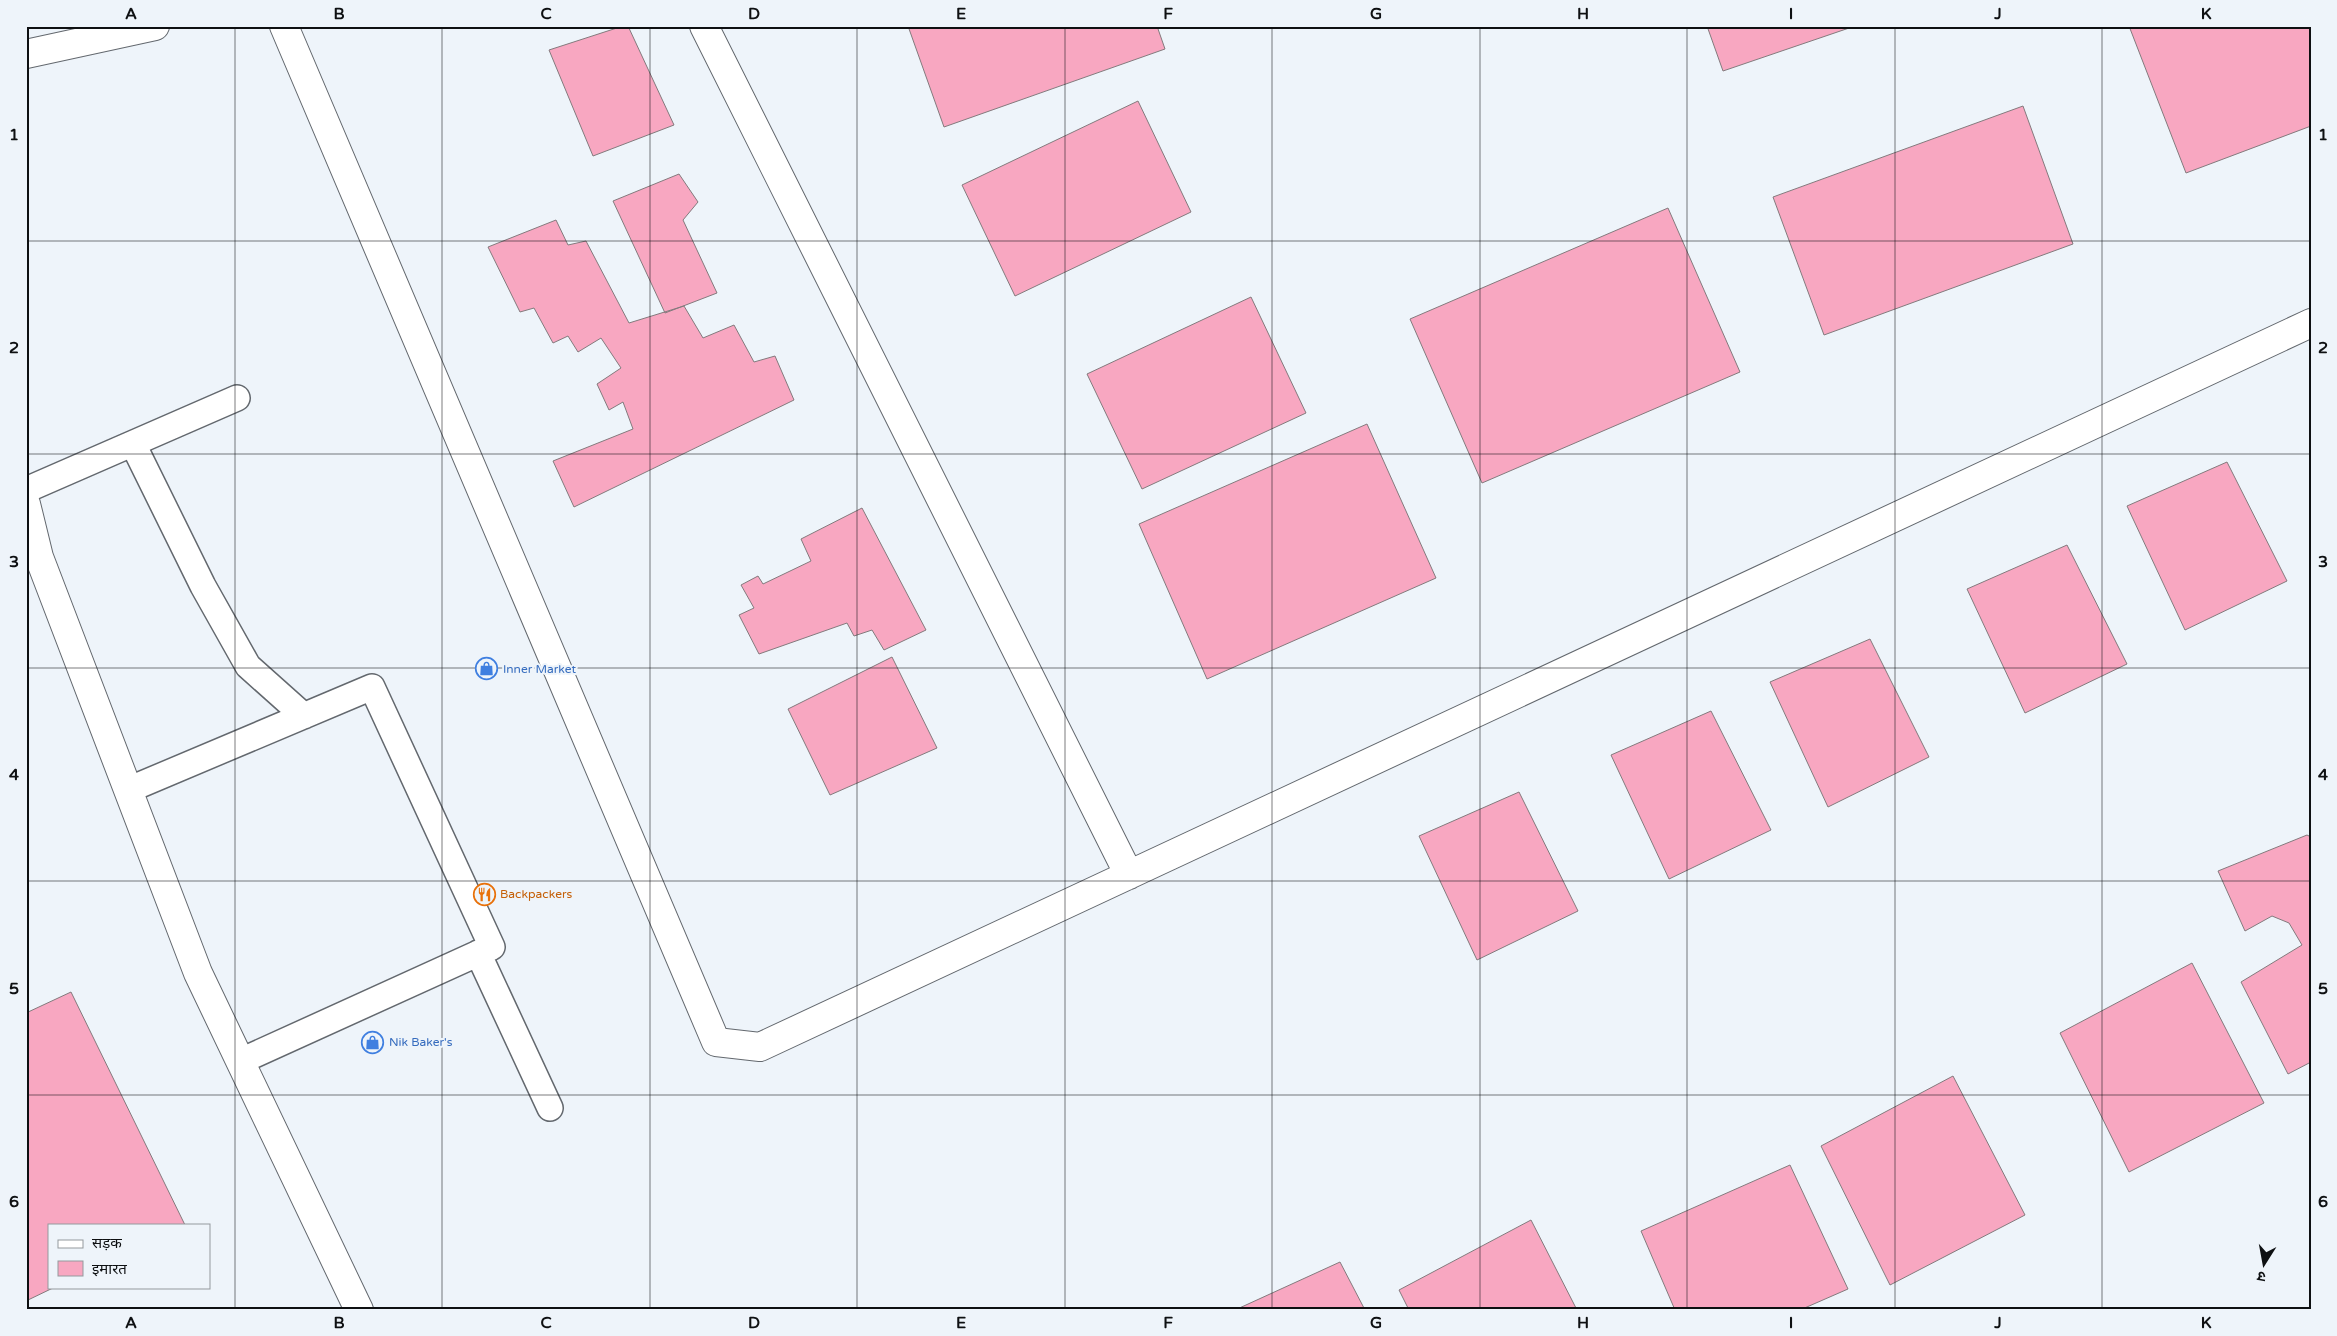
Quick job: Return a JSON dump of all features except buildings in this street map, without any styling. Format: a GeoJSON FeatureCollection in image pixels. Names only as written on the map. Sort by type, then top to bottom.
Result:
{"type":"FeatureCollection","features":[{"type":"Feature","properties":{"kind":"street"},"geometry":{"type":"LineString","coordinates":[[26,54],[155,26]]}},
{"type":"Feature","properties":{"kind":"street"},"geometry":{"type":"LineString","coordinates":[[284,26],[716,1042],[760,1047],[2311,323]]}},
{"type":"Feature","properties":{"kind":"street"},"geometry":{"type":"LineString","coordinates":[[704,26],[1130,875]]}},
{"type":"Feature","properties":{"kind":"street"},"geometry":{"type":"LineString","coordinates":[[26,504],[39,557],[198,973],[359,1310]]}},
{"type":"Feature","properties":{"kind":"lane"},"geometry":{"type":"LineString","coordinates":[[26,490],[237,398]]}},
{"type":"Feature","properties":{"kind":"lane"},"geometry":{"type":"LineString","coordinates":[[133,444],[203,586],[248,666],[304,716]]}},
{"type":"Feature","properties":{"kind":"lane"},"geometry":{"type":"LineString","coordinates":[[128,790],[372,687],[492,947],[241,1062]]}},
{"type":"Feature","properties":{"kind":"lane"},"geometry":{"type":"LineString","coordinates":[[478,953],[550,1108]]}},
{"type":"Feature","properties":{"kind":"place","name":"Inner Market"},"geometry":{"type":"Point","coordinates":[487,669]}},
{"type":"Feature","properties":{"kind":"place","name":"Backpackers"},"geometry":{"type":"Point","coordinates":[484,894]}},
{"type":"Feature","properties":{"kind":"place","name":"Nik Baker's"},"geometry":{"type":"Point","coordinates":[373,1042]}}]}
